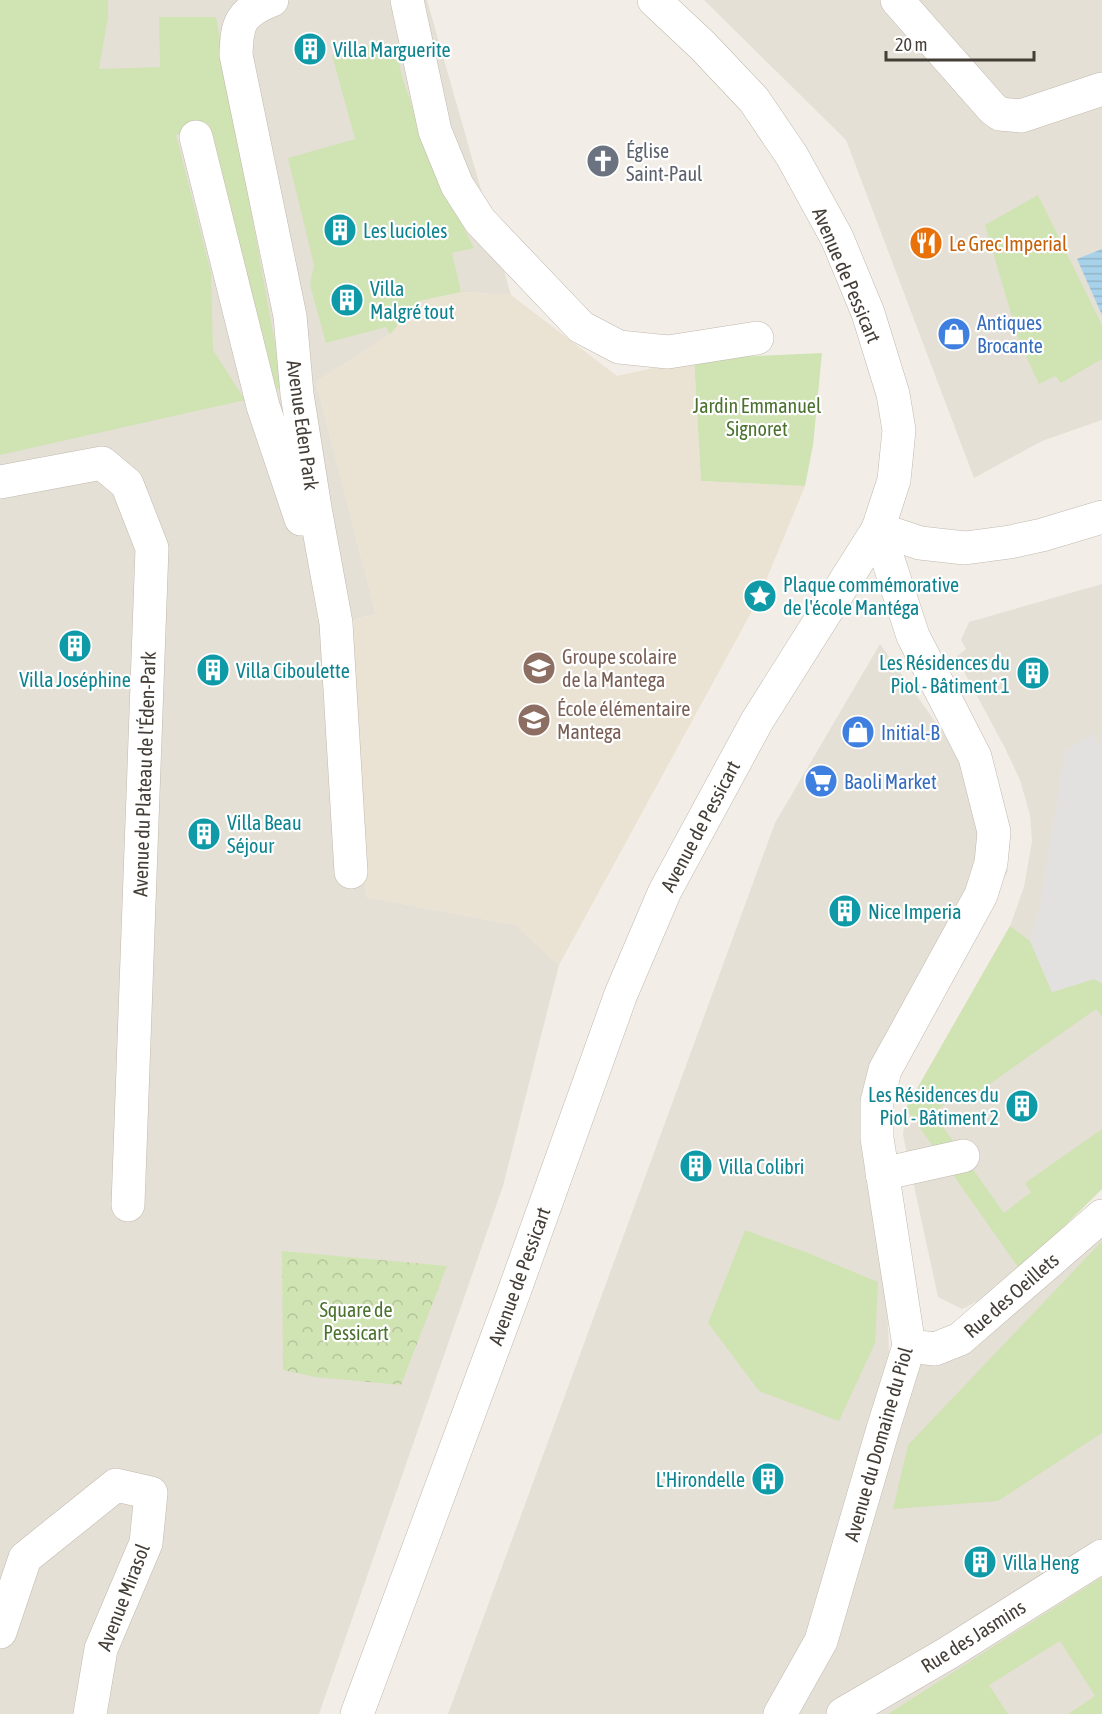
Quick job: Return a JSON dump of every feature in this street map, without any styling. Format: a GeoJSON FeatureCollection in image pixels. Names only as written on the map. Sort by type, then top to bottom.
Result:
{"type":"FeatureCollection","features":[{"type":"Feature","properties":{"kind":"street","name":"Avenue Eden Park"},"geometry":{"type":"LineString","coordinates":[[272,0],[247,11],[237,32],[236,55],[290,316],[297,394],[336,623],[351,872]]}},
{"type":"Feature","properties":{"kind":"street"},"geometry":{"type":"LineString","coordinates":[[407,0],[435,131],[457,185],[480,221],[581,327],[620,347],[668,352],[757,338]]}},
{"type":"Feature","properties":{"kind":"street","name":"Avenue de Pessicart"},"geometry":{"type":"LineString","coordinates":[[357,1714],[514,1292],[621,994],[665,891],[757,721],[878,529],[894,480],[898,430],[893,394],[868,313],[837,238],[792,156],[754,100],[703,46],[654,0]]}},
{"type":"Feature","properties":{"kind":"street"},"geometry":{"type":"LineString","coordinates":[[897,0],[993,109],[1000,114],[1022,116],[1102,89]]}},
{"type":"Feature","properties":{"kind":"street"},"geometry":{"type":"LineString","coordinates":[[196,137],[263,406],[336,623]]}},
{"type":"Feature","properties":{"kind":"street","name":"Avenue du Plateau de l'Éden-Park"},"geometry":{"type":"LineString","coordinates":[[0,482],[102,463],[127,484],[152,548],[128,1205]]}},
{"type":"Feature","properties":{"kind":"street"},"geometry":{"type":"LineString","coordinates":[[878,529],[920,543],[965,548],[1042,535],[1102,517]]}},
{"type":"Feature","properties":{"kind":"street","name":"Avenue du Domaine du Piol"},"geometry":{"type":"LineString","coordinates":[[780,1714],[821,1641],[909,1346],[877,1138],[877,1102],[885,1070],[981,895],[991,864],[994,832],[975,757],[914,636],[878,529]]}},
{"type":"Feature","properties":{"kind":"street"},"geometry":{"type":"LineString","coordinates":[[882,1174],[963,1156]]}},
{"type":"Feature","properties":{"kind":"street","name":"Rue des Oeillets"},"geometry":{"type":"LineString","coordinates":[[909,1346],[935,1348],[960,1340],[1102,1216]]}},
{"type":"Feature","properties":{"kind":"street","name":"Avenue Mirasol"},"geometry":{"type":"LineString","coordinates":[[0,1632],[25,1558],[116,1485],[151,1493],[146,1543],[101,1649],[90,1714]]}},
{"type":"Feature","properties":{"kind":"street","name":"Rue des Jasmins"},"geometry":{"type":"LineString","coordinates":[[843,1714],[948,1653],[1102,1556]]}},
{"type":"Feature","properties":{"kind":"shaded area"},"geometry":{"type":"Polygon","coordinates":[[[0,0],[427,0],[511,295],[461,292],[419,301],[390,334],[316,382],[376,614],[353,620],[366,897],[516,925],[559,965],[503,1186],[319,1714],[0,1714],[0,0]]]}},
{"type":"Feature","properties":{"kind":"shaded area"},"geometry":{"type":"Polygon","coordinates":[[[704,0],[1102,0],[1102,420],[1042,441],[974,478],[846,140],[704,0]]]}},
{"type":"Feature","properties":{"kind":"shaded area","name":"Groupe scolaire de la Mantega"},"geometry":{"type":"Polygon","coordinates":[[[461,292],[511,295],[617,376],[694,359],[701,481],[805,486],[758,600],[559,965],[516,925],[366,897],[353,620],[376,614],[316,382],[390,334],[419,301],[461,292]]]}},
{"type":"Feature","properties":{"kind":"shaded area"},"geometry":{"type":"Polygon","coordinates":[[[1102,584],[1102,1189],[990,1295],[962,1309],[938,1297],[903,1135],[906,1108],[1010,926],[1024,887],[1032,841],[1030,815],[1020,780],[956,657],[966,649],[961,640],[969,622],[1102,584]]]}},
{"type":"Feature","properties":{"kind":"shaded area"},"geometry":{"type":"Polygon","coordinates":[[[880,644],[971,772],[1008,871],[877,1102],[890,1369],[935,1348],[1102,1216],[1102,1714],[448,1714],[775,823],[880,644]]]}},
{"type":"Feature","properties":{"kind":"shaded area"},"geometry":{"type":"Polygon","coordinates":[[[1092,733],[1102,748],[1102,983],[1094,979],[1052,992],[1030,941],[1040,905],[1065,751],[1092,733]]]}},
{"type":"Feature","properties":{"kind":"green space"},"geometry":{"type":"Polygon","coordinates":[[[0,0],[108,0],[108,17],[99,69],[160,67],[159,17],[216,17],[283,388],[271,389],[209,124],[176,135],[211,273],[213,350],[245,400],[0,455],[0,0]]]}},
{"type":"Feature","properties":{"kind":"green space"},"geometry":{"type":"Polygon","coordinates":[[[395,44],[402,77],[433,168],[474,248],[452,253],[461,292],[419,301],[390,334],[386,327],[326,343],[310,285],[314,265],[288,158],[355,139],[332,55],[370,45],[395,44]]]}},
{"type":"Feature","properties":{"kind":"green space"},"geometry":{"type":"Polygon","coordinates":[[[1038,195],[1102,325],[1102,359],[1061,383],[1055,376],[1039,384],[1019,341],[985,225],[1038,195]]]}},
{"type":"Feature","properties":{"kind":"green space","name":"Jardin Emmanuel Signoret"},"geometry":{"type":"Polygon","coordinates":[[[822,353],[813,445],[805,486],[701,481],[694,359],[822,353]]]}},
{"type":"Feature","properties":{"kind":"green space"},"geometry":{"type":"Polygon","coordinates":[[[1010,926],[1030,941],[1052,992],[1094,979],[1102,983],[1102,1017],[1096,1009],[967,1100],[960,1093],[933,1113],[1004,1213],[1031,1192],[1025,1183],[1102,1129],[1102,1189],[1020,1270],[906,1108],[1010,926]]]}},
{"type":"Feature","properties":{"kind":"green space"},"geometry":{"type":"Polygon","coordinates":[[[745,1230],[878,1282],[875,1343],[839,1421],[759,1391],[708,1323],[745,1230]]]}},
{"type":"Feature","properties":{"kind":"green space"},"geometry":{"type":"Polygon","coordinates":[[[1102,1241],[1102,1433],[998,1501],[893,1509],[908,1445],[1102,1241]]]}},
{"type":"Feature","properties":{"kind":"green space","name":"Square de Pessicart"},"geometry":{"type":"Polygon","coordinates":[[[282,1251],[447,1266],[401,1385],[315,1377],[283,1370],[282,1251]]]}},
{"type":"Feature","properties":{"kind":"green space"},"geometry":{"type":"Polygon","coordinates":[[[1102,1577],[1102,1714],[1068,1714],[1095,1696],[1060,1641],[989,1685],[1008,1714],[888,1714],[1102,1577]]]}},
{"type":"Feature","properties":{"kind":"water"},"geometry":{"type":"Polygon","coordinates":[[[1102,249],[1102,315],[1077,259],[1102,249]]]}},
{"type":"Feature","properties":{"kind":"place","name":"Villa Marguerite"},"geometry":{"type":"Point","coordinates":[310,49]}},
{"type":"Feature","properties":{"kind":"place","name":"Église Saint-Paul"},"geometry":{"type":"Point","coordinates":[603,161]}},
{"type":"Feature","properties":{"kind":"place","name":"Les lucioles"},"geometry":{"type":"Point","coordinates":[340,230]}},
{"type":"Feature","properties":{"kind":"place","name":"Le Grec Imperial"},"geometry":{"type":"Point","coordinates":[926,243]}},
{"type":"Feature","properties":{"kind":"place","name":"Villa Malgré tout"},"geometry":{"type":"Point","coordinates":[347,300]}},
{"type":"Feature","properties":{"kind":"place","name":"Antiques Brocante"},"geometry":{"type":"Point","coordinates":[954,334]}},
{"type":"Feature","properties":{"kind":"place","name":"Plaque commémorative de l'école Mantéga"},"geometry":{"type":"Point","coordinates":[760,596]}},
{"type":"Feature","properties":{"kind":"place","name":"Villa Joséphine"},"geometry":{"type":"Point","coordinates":[75,646]}},
{"type":"Feature","properties":{"kind":"place","name":"Groupe scolaire de la Mantega"},"geometry":{"type":"Point","coordinates":[539,668]}},
{"type":"Feature","properties":{"kind":"place","name":"Villa Ciboulette"},"geometry":{"type":"Point","coordinates":[213,670]}},
{"type":"Feature","properties":{"kind":"place","name":"Les Résidences du Piol - Bâtiment 1"},"geometry":{"type":"Point","coordinates":[1033,673]}},
{"type":"Feature","properties":{"kind":"place","name":"École élémentaire Mantega"},"geometry":{"type":"Point","coordinates":[534,720]}},
{"type":"Feature","properties":{"kind":"place","name":"Initial-B"},"geometry":{"type":"Point","coordinates":[858,732]}},
{"type":"Feature","properties":{"kind":"place","name":"Baoli Market"},"geometry":{"type":"Point","coordinates":[821,781]}},
{"type":"Feature","properties":{"kind":"place","name":"Villa Beau Séjour"},"geometry":{"type":"Point","coordinates":[204,834]}},
{"type":"Feature","properties":{"kind":"place","name":"Nice Imperia"},"geometry":{"type":"Point","coordinates":[845,911]}},
{"type":"Feature","properties":{"kind":"place","name":"Les Résidences du Piol - Bâtiment 2"},"geometry":{"type":"Point","coordinates":[1022,1106]}},
{"type":"Feature","properties":{"kind":"place","name":"Villa Colibri"},"geometry":{"type":"Point","coordinates":[696,1166]}},
{"type":"Feature","properties":{"kind":"place","name":"L'Hirondelle"},"geometry":{"type":"Point","coordinates":[768,1479]}},
{"type":"Feature","properties":{"kind":"place","name":"Villa Heng"},"geometry":{"type":"Point","coordinates":[980,1562]}}]}
